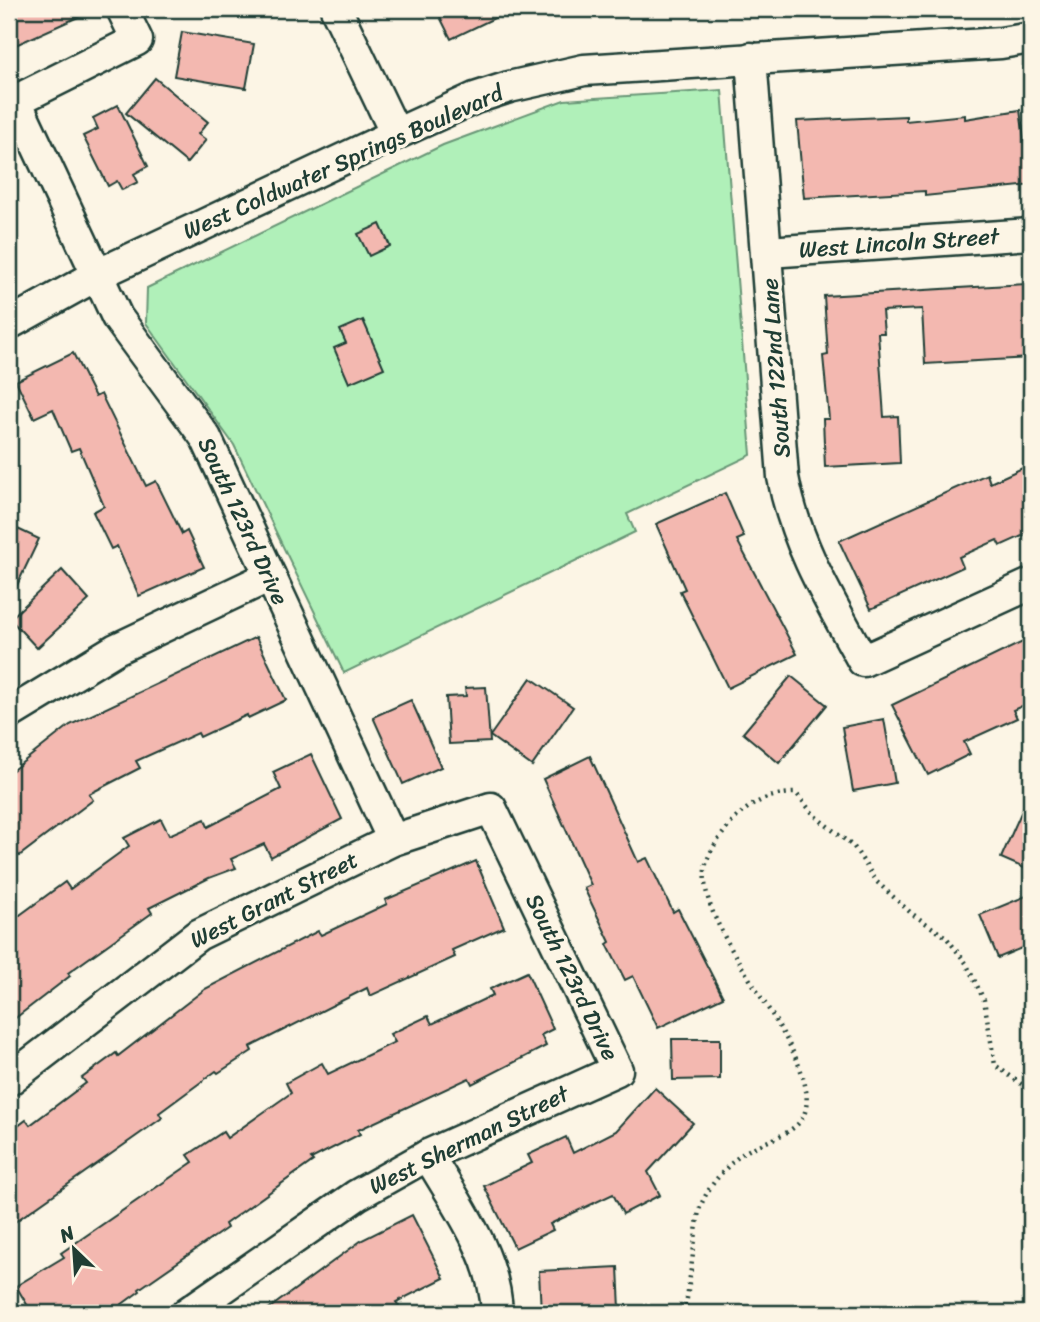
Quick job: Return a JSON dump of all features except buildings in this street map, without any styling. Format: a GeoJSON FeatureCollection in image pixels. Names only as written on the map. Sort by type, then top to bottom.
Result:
{"type":"FeatureCollection","features":[{"type":"Feature","properties":{"kind":"street"},"geometry":{"type":"LineString","coordinates":[[12,103],[137,40],[122,9]]}},
{"type":"Feature","properties":{"kind":"street"},"geometry":{"type":"LineString","coordinates":[[336,9],[396,134]]}},
{"type":"Feature","properties":{"kind":"street","name":"West Coldwater Springs Boulevard"},"geometry":{"type":"LineString","coordinates":[[9,324],[99,275],[475,98],[556,75],[584,69],[1001,43],[1031,38]]}},
{"type":"Feature","properties":{"kind":"street","name":"South 122nd Lane"},"geometry":{"type":"LineString","coordinates":[[751,58],[768,252],[783,477],[789,511],[825,592],[863,662],[1031,584]]}},
{"type":"Feature","properties":{"kind":"street","name":"South 123rd Drive"},"geometry":{"type":"LineString","coordinates":[[12,103],[99,275],[117,317],[206,438],[393,840]]}},
{"type":"Feature","properties":{"kind":"street","name":"West Lincoln Street"},"geometry":{"type":"LineString","coordinates":[[768,252],[1031,234]]}},
{"type":"Feature","properties":{"kind":"street"},"geometry":{"type":"LineString","coordinates":[[9,714],[116,649],[270,576]]}},
{"type":"Feature","properties":{"kind":"street","name":"South 123rd Drive"},"geometry":{"type":"LineString","coordinates":[[491,808],[617,1070]]}},
{"type":"Feature","properties":{"kind":"street","name":"West Grant Street"},"geometry":{"type":"LineString","coordinates":[[9,1080],[198,935],[393,840],[491,808]]}},
{"type":"Feature","properties":{"kind":"street","name":"West Sherman Street"},"geometry":{"type":"LineString","coordinates":[[187,1313],[357,1195],[428,1156],[617,1070]]}},
{"type":"Feature","properties":{"kind":"street"},"geometry":{"type":"LineString","coordinates":[[428,1156],[486,1255],[496,1293],[497,1313]]}},
{"type":"Feature","properties":{"kind":"path"},"geometry":{"type":"LineString","coordinates":[[685,1313],[699,1210],[705,1194],[740,1156],[762,1141],[796,1126],[804,1113],[806,1095],[796,1059],[722,931],[708,892],[706,865],[716,842],[733,821],[753,805],[777,793],[796,793],[815,816],[854,846],[877,882],[911,913],[946,937],[966,963],[984,1000],[995,1065],[1031,1091]]}},
{"type":"Feature","properties":{"kind":"green space"},"geometry":{"type":"Polygon","coordinates":[[[722,90],[751,455],[627,514],[635,532],[344,673],[234,445],[146,323],[147,288],[443,145],[564,100],[722,90]]]}}]}
